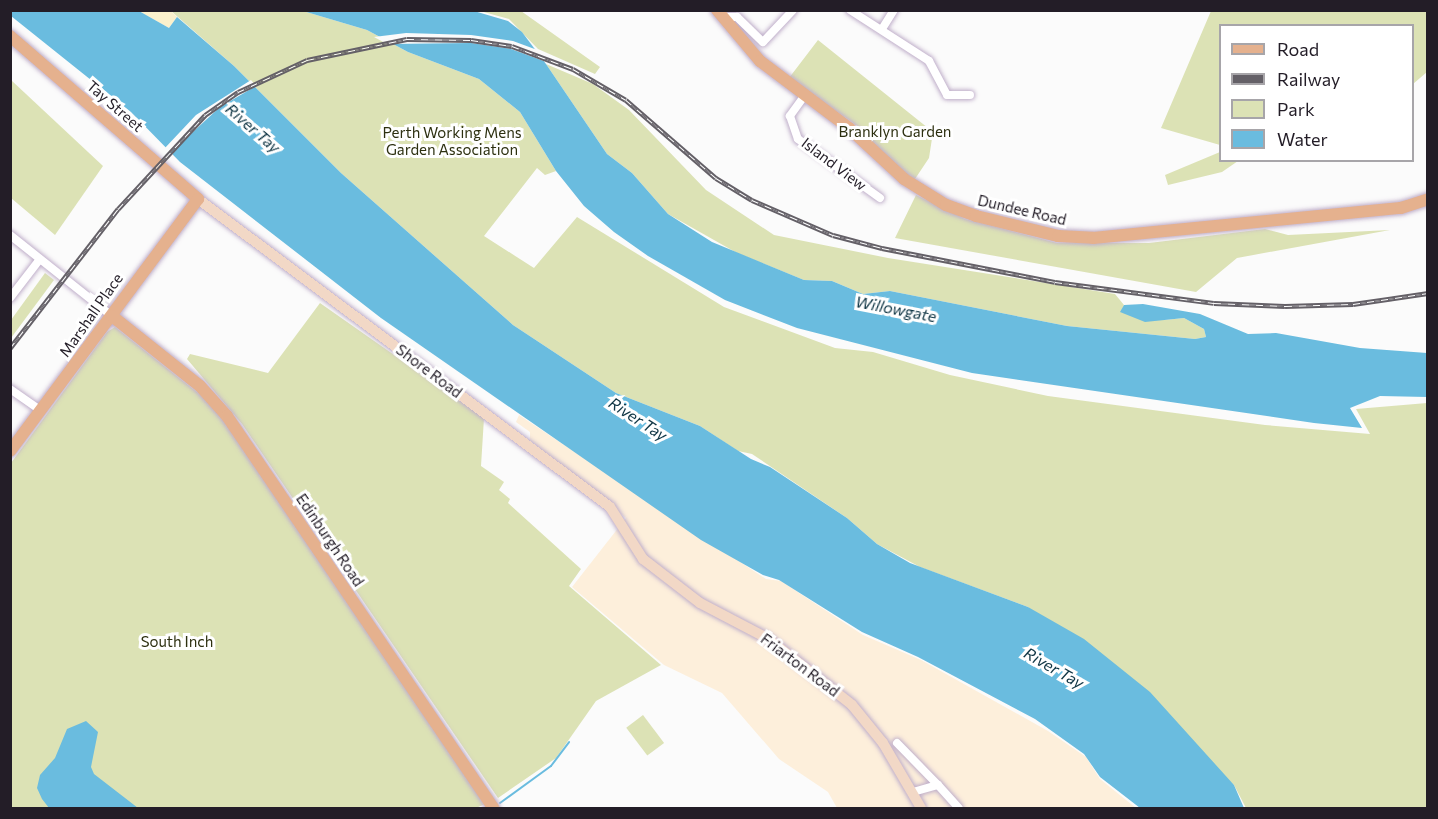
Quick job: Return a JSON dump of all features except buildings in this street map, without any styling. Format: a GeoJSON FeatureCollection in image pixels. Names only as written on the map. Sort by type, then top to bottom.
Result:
{"type":"FeatureCollection","features":[{"type":"Feature","properties":{"kind":"main road","name":"Dundee Road"},"geometry":{"type":"LineString","coordinates":[[720,14],[760,61],[849,128],[904,179],[946,205],[1058,237],[1093,238],[1311,219],[1401,208],[1428,199]]}},
{"type":"Feature","properties":{"kind":"main road","name":"Tay Street"},"geometry":{"type":"LineString","coordinates":[[10,36],[198,199]]}},
{"type":"Feature","properties":{"kind":"main road","name":"Marshall Place"},"geometry":{"type":"LineString","coordinates":[[10,451],[112,316],[120,299],[198,199]]}},
{"type":"Feature","properties":{"kind":"main road","name":"Edinburgh Road"},"geometry":{"type":"LineString","coordinates":[[112,316],[200,386],[227,416],[491,808]]}},
{"type":"Feature","properties":{"kind":"street"},"geometry":{"type":"LineString","coordinates":[[720,14],[737,16],[763,42],[793,10]]}},
{"type":"Feature","properties":{"kind":"street"},"geometry":{"type":"LineString","coordinates":[[850,10],[929,61],[947,95],[970,95]]}},
{"type":"Feature","properties":{"kind":"street"},"geometry":{"type":"LineString","coordinates":[[882,29],[894,10]]}},
{"type":"Feature","properties":{"kind":"street","name":"Island View"},"geometry":{"type":"LineString","coordinates":[[805,95],[790,116],[798,139],[880,198]]}},
{"type":"Feature","properties":{"kind":"street","name":"Shore Road"},"geometry":{"type":"LineString","coordinates":[[198,199],[610,507],[643,559]]}},
{"type":"Feature","properties":{"kind":"street"},"geometry":{"type":"LineString","coordinates":[[10,235],[112,316]]}},
{"type":"Feature","properties":{"kind":"street"},"geometry":{"type":"LineString","coordinates":[[10,298],[40,259]]}},
{"type":"Feature","properties":{"kind":"street"},"geometry":{"type":"LineString","coordinates":[[10,389],[41,411]]}},
{"type":"Feature","properties":{"kind":"street","name":"Friarton Road"},"geometry":{"type":"LineString","coordinates":[[643,559],[700,603],[767,638],[852,705],[884,743],[914,792],[921,808]]}},
{"type":"Feature","properties":{"kind":"street"},"geometry":{"type":"LineString","coordinates":[[897,743],[959,808]]}},
{"type":"Feature","properties":{"kind":"street"},"geometry":{"type":"LineString","coordinates":[[914,792],[938,785]]}},
{"type":"Feature","properties":{"kind":"shaded area"},"geometry":{"type":"Polygon","coordinates":[[[519,415],[766,579],[781,581],[863,635],[921,660],[1048,731],[1086,757],[1100,779],[1136,808],[837,808],[828,792],[779,759],[722,693],[664,665],[572,587],[626,518],[530,440],[530,432],[516,422],[519,415]]]}},
{"type":"Feature","properties":{"kind":"green space","name":"Perth Working Mens Garden Association"},"geometry":{"type":"Polygon","coordinates":[[[171,11],[303,11],[367,30],[408,52],[479,79],[520,112],[556,171],[545,175],[537,168],[484,236],[534,268],[577,217],[724,307],[835,348],[873,352],[950,375],[1048,396],[1265,425],[1370,434],[1356,409],[1427,403],[1427,808],[1246,808],[1234,785],[1028,607],[920,567],[877,544],[847,518],[752,454],[738,451],[700,426],[616,393],[513,325],[341,173],[234,66],[171,11]]]}},
{"type":"Feature","properties":{"kind":"green space"},"geometry":{"type":"Polygon","coordinates":[[[480,11],[521,11],[600,67],[595,74],[538,49],[509,19],[480,11]]]}},
{"type":"Feature","properties":{"kind":"green space"},"geometry":{"type":"Polygon","coordinates":[[[1211,11],[1427,11],[1427,72],[1414,83],[1414,24],[1219,24],[1219,145],[1161,128],[1211,11]]]}},
{"type":"Feature","properties":{"kind":"green space","name":"Branklyn Garden"},"geometry":{"type":"Polygon","coordinates":[[[818,40],[933,132],[929,158],[913,182],[852,122],[789,78],[818,40]]]}},
{"type":"Feature","properties":{"kind":"green space"},"geometry":{"type":"Polygon","coordinates":[[[546,64],[593,84],[629,110],[706,190],[774,235],[888,258],[1115,294],[1124,305],[1121,312],[1164,320],[1184,318],[1204,329],[1206,337],[1195,339],[1067,326],[890,291],[863,294],[832,281],[804,280],[737,253],[668,214],[632,173],[607,154],[546,64]]]}},
{"type":"Feature","properties":{"kind":"green space"},"geometry":{"type":"Polygon","coordinates":[[[11,80],[103,166],[55,235],[11,198],[11,80]]]}},
{"type":"Feature","properties":{"kind":"green space"},"geometry":{"type":"Polygon","coordinates":[[[1219,152],[1219,162],[1237,162],[1222,172],[1168,185],[1165,175],[1219,152]]]}},
{"type":"Feature","properties":{"kind":"green space"},"geometry":{"type":"Polygon","coordinates":[[[916,195],[965,219],[1057,243],[1149,243],[1265,229],[1288,235],[1390,230],[1237,258],[1196,292],[895,238],[916,195]]]}},
{"type":"Feature","properties":{"kind":"green space"},"geometry":{"type":"Polygon","coordinates":[[[45,273],[54,280],[11,338],[11,320],[45,273]]]}},
{"type":"Feature","properties":{"kind":"green space"},"geometry":{"type":"Polygon","coordinates":[[[320,303],[484,418],[481,466],[504,482],[499,490],[510,499],[508,503],[581,569],[569,586],[661,665],[596,701],[556,758],[498,798],[242,424],[187,359],[190,354],[268,373],[320,303]]]}},
{"type":"Feature","properties":{"kind":"green space","name":"South Inch"},"geometry":{"type":"Polygon","coordinates":[[[115,327],[227,416],[485,804],[476,808],[11,808],[11,463],[107,332],[115,327]]]}},
{"type":"Feature","properties":{"kind":"green space"},"geometry":{"type":"Polygon","coordinates":[[[643,715],[664,743],[647,756],[626,728],[643,715]]]}},
{"type":"Feature","properties":{"kind":"sand"},"geometry":{"type":"Polygon","coordinates":[[[139,11],[171,11],[177,17],[169,28],[139,11]]]}},
{"type":"Feature","properties":{"kind":"water","name":"River Tay"},"geometry":{"type":"Polygon","coordinates":[[[11,10],[139,11],[169,28],[177,17],[234,66],[341,173],[513,325],[616,393],[700,426],[751,459],[770,467],[847,518],[877,544],[910,563],[1028,607],[1084,639],[1150,692],[1234,785],[1244,808],[1140,808],[1100,777],[1084,754],[1035,719],[918,657],[862,632],[779,580],[763,575],[701,540],[381,318],[180,162],[131,112],[11,16],[11,10]]]}},
{"type":"Feature","properties":{"kind":"water","name":"Willowgate"},"geometry":{"type":"Polygon","coordinates":[[[303,11],[474,11],[508,21],[522,32],[546,64],[607,154],[632,173],[668,214],[712,242],[804,280],[832,281],[863,294],[890,291],[1067,326],[1195,339],[1206,337],[1204,329],[1184,318],[1145,322],[1120,312],[1124,305],[1143,304],[1200,314],[1248,334],[1276,333],[1360,348],[1427,353],[1427,397],[1380,396],[1350,408],[1362,428],[1314,423],[972,373],[797,328],[725,300],[648,256],[614,232],[584,206],[556,171],[520,112],[479,79],[408,52],[367,30],[303,11]]]}},
{"type":"Feature","properties":{"kind":"water"},"geometry":{"type":"Polygon","coordinates":[[[86,721],[98,732],[91,767],[94,774],[138,808],[49,808],[42,799],[37,788],[40,775],[55,758],[67,729],[86,721]]]}},
{"type":"Feature","properties":{"kind":"pier"},"geometry":{"type":"Polygon","coordinates":[[[406,33],[471,35],[513,41],[540,51],[549,63],[511,49],[471,43],[387,44],[374,37],[406,33]]]}},
{"type":"Feature","properties":{"kind":"pier"},"geometry":{"type":"Polygon","coordinates":[[[251,80],[256,86],[220,107],[169,154],[164,149],[196,115],[251,80]]]}},
{"type":"Feature","properties":{"kind":"waterway"},"geometry":{"type":"LineString","coordinates":[[500,803],[551,766],[569,742]]}},
{"type":"Feature","properties":{"kind":"railway"},"geometry":{"type":"LineString","coordinates":[[10,348],[118,209],[205,115],[238,92],[307,60],[407,39],[471,40],[512,46],[573,69],[626,100],[716,178],[752,200],[833,235],[882,248],[1055,282],[1214,303],[1285,306],[1353,304],[1428,293]]}}]}
